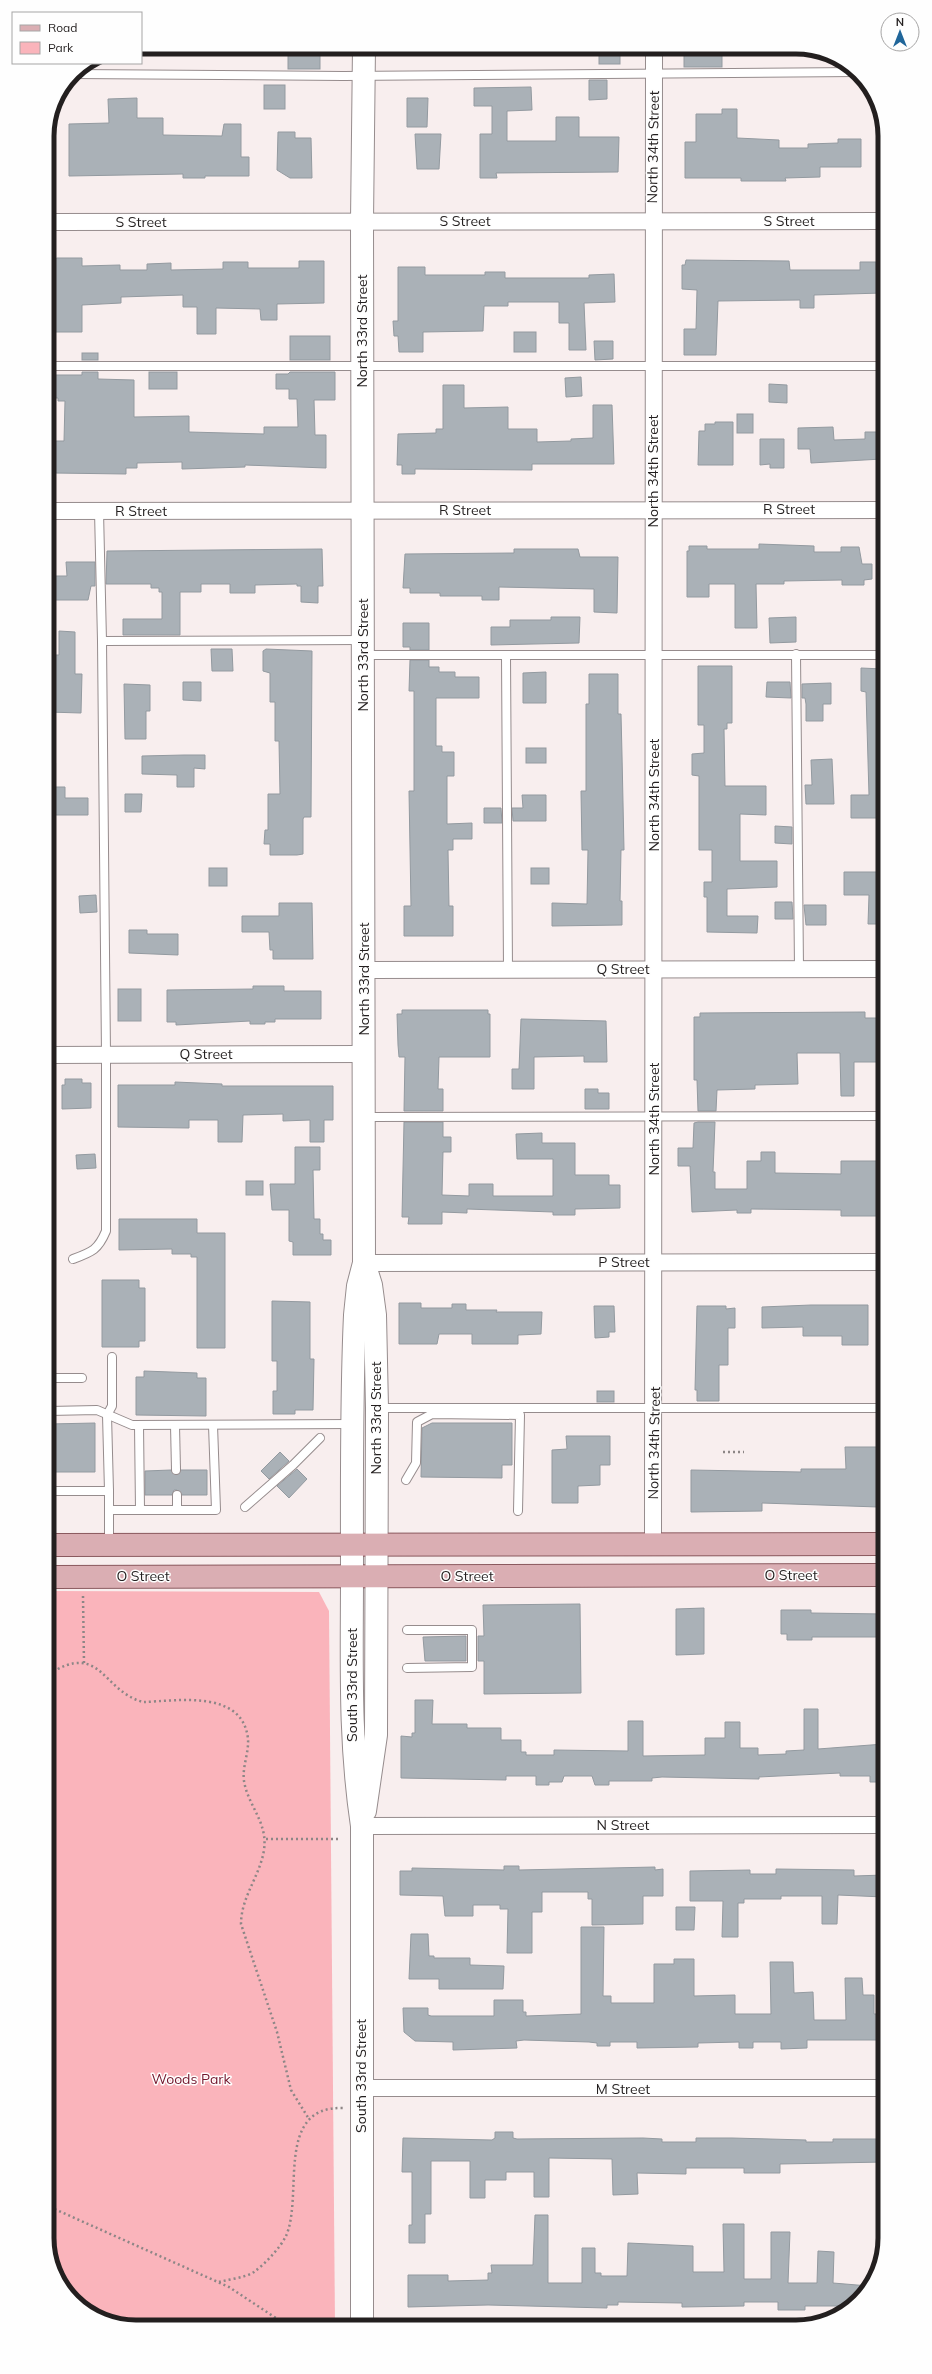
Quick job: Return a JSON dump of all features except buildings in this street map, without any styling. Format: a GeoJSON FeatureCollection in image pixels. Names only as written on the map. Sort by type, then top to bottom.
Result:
{"type":"FeatureCollection","features":[{"type":"Feature","properties":{"kind":"main road","name":"North 33rd Street"},"geometry":{"type":"LineString","coordinates":[[352,1544],[352,1424],[355,1314],[358,1286],[364,1263],[362,221],[364,54]]}},
{"type":"Feature","properties":{"kind":"main road","name":"North 33rd Street"},"geometry":{"type":"LineString","coordinates":[[364,1263],[371,1285],[375,1315],[377,1408],[376,1576]]}},
{"type":"Feature","properties":{"kind":"main road","name":"South 33rd Street"},"geometry":{"type":"LineString","coordinates":[[352,1544],[351,1718],[354,1774],[362,1826],[362,2320]]}},
{"type":"Feature","properties":{"kind":"main road"},"geometry":{"type":"LineString","coordinates":[[54,1545],[878,1544]]}},
{"type":"Feature","properties":{"kind":"main road","name":"O Street"},"geometry":{"type":"LineString","coordinates":[[54,1577],[878,1575]]}},
{"type":"Feature","properties":{"kind":"main road","name":"South 33rd Street"},"geometry":{"type":"LineString","coordinates":[[362,1826],[370,1783],[376,1735],[376,1576]]}},
{"type":"Feature","properties":{"kind":"street","name":"North 34th Street"},"geometry":{"type":"LineString","coordinates":[[653,1544],[654,656],[652,221],[654,54]]}},
{"type":"Feature","properties":{"kind":"street","name":"S Street"},"geometry":{"type":"LineString","coordinates":[[54,222],[878,221]]}},
{"type":"Feature","properties":{"kind":"street","name":"R Street"},"geometry":{"type":"LineString","coordinates":[[54,511],[653,509],[878,510]]}},
{"type":"Feature","properties":{"kind":"street","name":"Q Street"},"geometry":{"type":"LineString","coordinates":[[364,970],[878,969]]}},
{"type":"Feature","properties":{"kind":"street","name":"Q Street"},"geometry":{"type":"LineString","coordinates":[[54,1055],[364,1054]]}},
{"type":"Feature","properties":{"kind":"street","name":"P Street"},"geometry":{"type":"LineString","coordinates":[[364,1263],[878,1262]]}},
{"type":"Feature","properties":{"kind":"street","name":"N Street"},"geometry":{"type":"LineString","coordinates":[[362,1826],[878,1825]]}},
{"type":"Feature","properties":{"kind":"street","name":"M Street"},"geometry":{"type":"LineString","coordinates":[[361,2088],[878,2088]]}},
{"type":"Feature","properties":{"kind":"lane"},"geometry":{"type":"LineString","coordinates":[[82,74],[364,75],[847,72]]}},
{"type":"Feature","properties":{"kind":"lane"},"geometry":{"type":"LineString","coordinates":[[54,366],[878,366]]}},
{"type":"Feature","properties":{"kind":"lane"},"geometry":{"type":"LineString","coordinates":[[73,1259],[89,1254],[100,1245],[106,1231],[102,641],[99,511]]}},
{"type":"Feature","properties":{"kind":"lane"},"geometry":{"type":"LineString","coordinates":[[102,641],[363,648],[506,656],[878,655]]}},
{"type":"Feature","properties":{"kind":"lane"},"geometry":{"type":"LineString","coordinates":[[796,654],[799,969]]}},
{"type":"Feature","properties":{"kind":"lane"},"geometry":{"type":"LineString","coordinates":[[506,656],[508,970]]}},
{"type":"Feature","properties":{"kind":"lane"},"geometry":{"type":"LineString","coordinates":[[364,1117],[654,1115],[878,1116]]}},
{"type":"Feature","properties":{"kind":"lane"},"geometry":{"type":"LineString","coordinates":[[109,1545],[107,1415],[112,1406],[112,1357]]}},
{"type":"Feature","properties":{"kind":"lane"},"geometry":{"type":"LineString","coordinates":[[54,1378],[82,1378]]}},
{"type":"Feature","properties":{"kind":"lane"},"geometry":{"type":"LineString","coordinates":[[377,1408],[878,1408]]}},
{"type":"Feature","properties":{"kind":"lane"},"geometry":{"type":"LineString","coordinates":[[54,1411],[97,1410],[132,1425],[352,1424]]}},
{"type":"Feature","properties":{"kind":"lane"},"geometry":{"type":"LineString","coordinates":[[406,1480],[416,1463],[417,1422],[432,1414],[520,1415],[518,1511]]}},
{"type":"Feature","properties":{"kind":"lane"},"geometry":{"type":"LineString","coordinates":[[139,1425],[140,1510]]}},
{"type":"Feature","properties":{"kind":"lane"},"geometry":{"type":"LineString","coordinates":[[175,1425],[176,1470]]}},
{"type":"Feature","properties":{"kind":"lane"},"geometry":{"type":"LineString","coordinates":[[109,1510],[216,1510],[213,1425]]}},
{"type":"Feature","properties":{"kind":"lane"},"geometry":{"type":"LineString","coordinates":[[245,1507],[294,1465],[320,1438]]}},
{"type":"Feature","properties":{"kind":"lane"},"geometry":{"type":"LineString","coordinates":[[54,1491],[109,1491]]}},
{"type":"Feature","properties":{"kind":"lane"},"geometry":{"type":"LineString","coordinates":[[177,1495],[177,1510]]}},
{"type":"Feature","properties":{"kind":"lane"},"geometry":{"type":"LineString","coordinates":[[407,1630],[472,1630],[472,1667],[407,1668]]}},
{"type":"Feature","properties":{"kind":"path"},"geometry":{"type":"LineString","coordinates":[[723,1452],[744,1452]]}},
{"type":"Feature","properties":{"kind":"path"},"geometry":{"type":"LineString","coordinates":[[82,1588],[84,1608],[84,1663]]}},
{"type":"Feature","properties":{"kind":"path"},"geometry":{"type":"LineString","coordinates":[[54,1671],[60,1667],[84,1663],[97,1668],[121,1692],[133,1699],[143,1702],[208,1701],[226,1706],[234,1712],[246,1731],[248,1747],[244,1781],[264,1828],[266,1839],[262,1860],[244,1900],[241,1924],[277,2032],[287,2079],[291,2090],[309,2119]]}},
{"type":"Feature","properties":{"kind":"path"},"geometry":{"type":"LineString","coordinates":[[266,1839],[341,1839]]}},
{"type":"Feature","properties":{"kind":"path"},"geometry":{"type":"LineString","coordinates":[[218,2282],[253,2272],[286,2236],[290,2222],[297,2144],[303,2127],[309,2119],[324,2110],[350,2109]]}},
{"type":"Feature","properties":{"kind":"path"},"geometry":{"type":"LineString","coordinates":[[54,2209],[229,2287],[279,2320]]}},
{"type":"Feature","properties":{"kind":"path"},"geometry":{"type":"LineString","coordinates":[[227,2280],[229,2287]]}},
{"type":"Feature","properties":{"kind":"green space","name":"Woods Park"},"geometry":{"type":"Polygon","coordinates":[[[54,1591],[319,1592],[329,1611],[335,2320],[131,2320],[110,2316],[100,2312],[86,2303],[74,2292],[60,2269],[54,2238],[54,1591]]]}}]}
